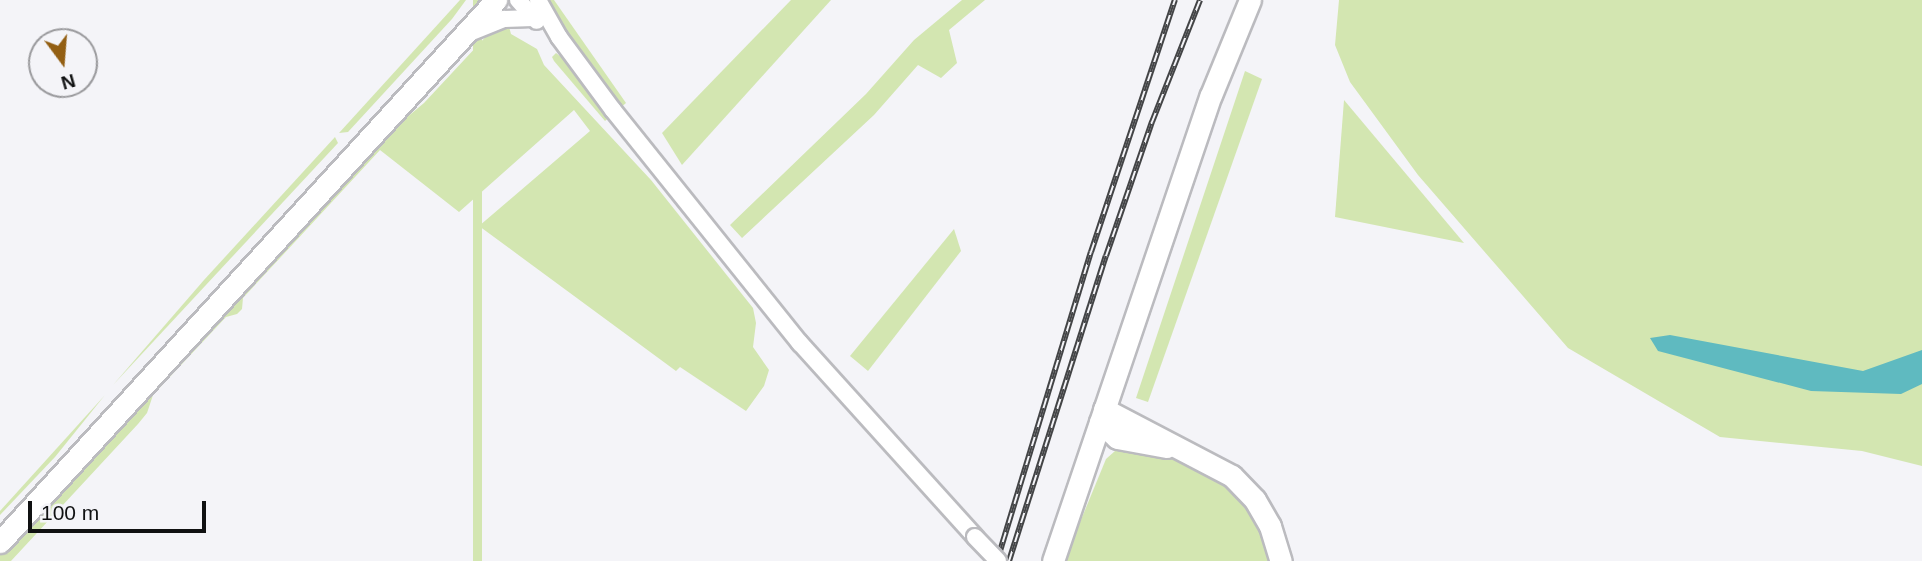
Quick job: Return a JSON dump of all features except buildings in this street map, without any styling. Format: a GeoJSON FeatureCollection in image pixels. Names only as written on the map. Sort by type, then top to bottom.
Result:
{"type":"FeatureCollection","features":[{"type":"Feature","properties":{"kind":"main road"},"geometry":{"type":"LineString","coordinates":[[0,542],[496,0]]}},
{"type":"Feature","properties":{"kind":"main road"},"geometry":{"type":"LineString","coordinates":[[1053,561],[1211,96],[1250,0]]}},
{"type":"Feature","properties":{"kind":"main road"},"geometry":{"type":"LineString","coordinates":[[1102,416],[1117,438],[1130,443],[1178,448]]}},
{"type":"Feature","properties":{"kind":"main road"},"geometry":{"type":"LineString","coordinates":[[1102,416],[1178,448],[1232,476],[1255,500],[1270,526],[1281,561]]}},
{"type":"Feature","properties":{"kind":"main road"},"geometry":{"type":"LineString","coordinates":[[1083,468],[1106,453],[1130,443]]}},
{"type":"Feature","properties":{"kind":"street"},"geometry":{"type":"LineString","coordinates":[[519,0],[533,18],[559,37]]}},
{"type":"Feature","properties":{"kind":"street"},"geometry":{"type":"LineString","coordinates":[[538,0],[559,37],[615,113],[800,344],[998,561]]}},
{"type":"Feature","properties":{"kind":"street"},"geometry":{"type":"LineString","coordinates":[[466,34],[504,19],[533,18]]}},
{"type":"Feature","properties":{"kind":"green space"},"geometry":{"type":"Polygon","coordinates":[[[460,0],[466,0],[452,19],[348,132],[339,133],[460,0]]]}},
{"type":"Feature","properties":{"kind":"green space"},"geometry":{"type":"Polygon","coordinates":[[[473,0],[482,0],[482,561],[473,561],[473,0]]]}},
{"type":"Feature","properties":{"kind":"green space"},"geometry":{"type":"Polygon","coordinates":[[[546,0],[554,0],[626,103],[619,109],[546,0]]]}},
{"type":"Feature","properties":{"kind":"green space"},"geometry":{"type":"Polygon","coordinates":[[[791,0],[831,0],[682,165],[662,133],[791,0]]]}},
{"type":"Feature","properties":{"kind":"green space"},"geometry":{"type":"Polygon","coordinates":[[[962,0],[985,0],[949,30],[957,63],[941,78],[918,65],[874,115],[742,238],[730,225],[866,94],[914,40],[962,0]]]}},
{"type":"Feature","properties":{"kind":"green space"},"geometry":{"type":"Polygon","coordinates":[[[1339,0],[1922,0],[1922,466],[1862,451],[1720,437],[1568,348],[1418,175],[1350,82],[1335,45],[1339,0]]]}},
{"type":"Feature","properties":{"kind":"green space"},"geometry":{"type":"Polygon","coordinates":[[[508,23],[511,34],[537,49],[544,65],[651,180],[753,308],[756,323],[753,347],[769,370],[764,386],[746,411],[680,367],[676,371],[479,226],[590,131],[574,110],[459,212],[380,150],[243,298],[242,309],[237,314],[226,317],[153,395],[147,413],[138,424],[11,561],[0,561],[0,554],[326,195],[382,138],[424,103],[492,30],[508,23]]]}},
{"type":"Feature","properties":{"kind":"green space"},"geometry":{"type":"Polygon","coordinates":[[[556,53],[565,60],[611,116],[605,121],[554,61],[552,57],[556,53]]]}},
{"type":"Feature","properties":{"kind":"green space"},"geometry":{"type":"Polygon","coordinates":[[[1245,71],[1262,79],[1148,402],[1136,398],[1245,71]]]}},
{"type":"Feature","properties":{"kind":"green space"},"geometry":{"type":"Polygon","coordinates":[[[1344,100],[1464,243],[1335,217],[1344,100]]]}},
{"type":"Feature","properties":{"kind":"green space"},"geometry":{"type":"Polygon","coordinates":[[[335,137],[338,143],[113,385],[204,280],[335,137]]]}},
{"type":"Feature","properties":{"kind":"green space"},"geometry":{"type":"Polygon","coordinates":[[[954,229],[961,251],[868,371],[850,356],[954,229]]]}},
{"type":"Feature","properties":{"kind":"green space"},"geometry":{"type":"Polygon","coordinates":[[[105,395],[55,457],[0,515],[0,511],[105,395]]]}},
{"type":"Feature","properties":{"kind":"green space"},"geometry":{"type":"Polygon","coordinates":[[[1138,446],[1204,464],[1255,511],[1274,561],[1064,561],[1106,459],[1115,451],[1138,446]]]}},
{"type":"Feature","properties":{"kind":"water"},"geometry":{"type":"Polygon","coordinates":[[[1670,335],[1863,371],[1922,350],[1922,384],[1901,394],[1811,391],[1658,351],[1650,338],[1670,335]]]}},
{"type":"Feature","properties":{"kind":"railway"},"geometry":{"type":"LineString","coordinates":[[997,561],[1091,252],[1175,0]]}},
{"type":"Feature","properties":{"kind":"railway"},"geometry":{"type":"LineString","coordinates":[[1009,561],[1106,256],[1152,122],[1200,0]]}}]}
